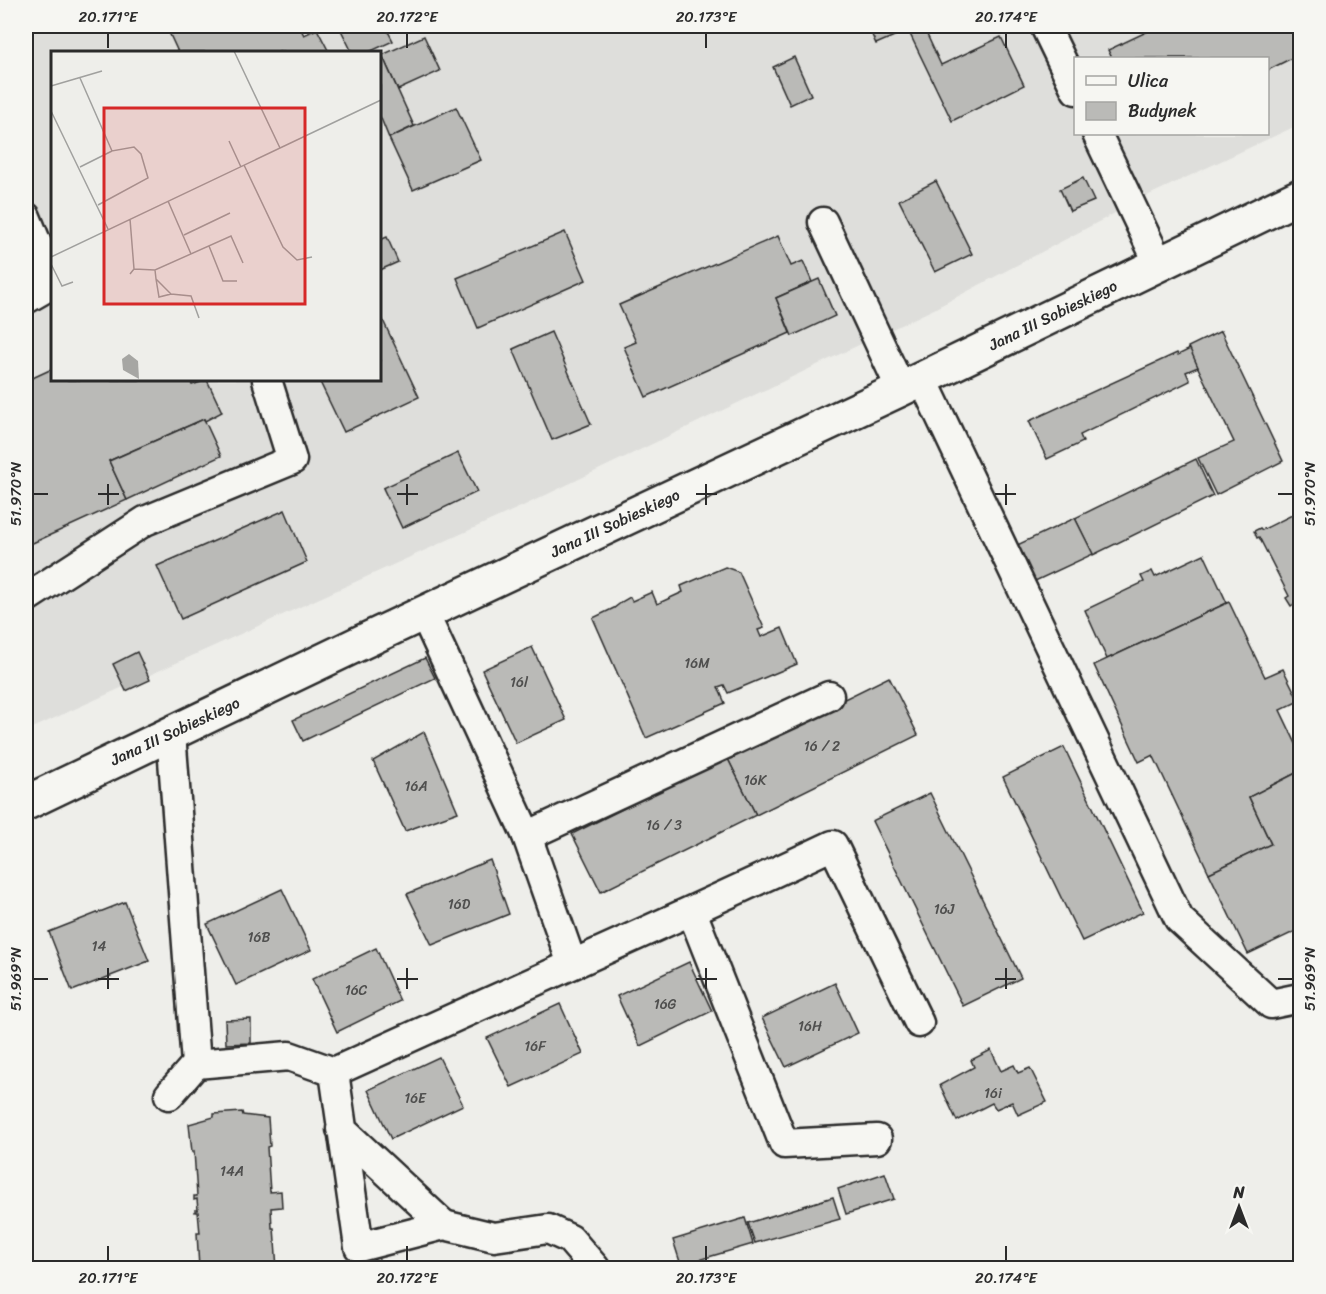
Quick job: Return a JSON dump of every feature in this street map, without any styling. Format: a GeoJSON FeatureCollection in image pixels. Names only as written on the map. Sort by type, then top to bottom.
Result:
{"type":"FeatureCollection","features":[{"type":"Feature","properties":{"kind":"main road","name":"Jana III Sobieskiego"},"geometry":{"type":"LineString","coordinates":[[26,800],[171,734],[912,384],[1300,196]]}},
{"type":"Feature","properties":{"kind":"lane"},"geometry":{"type":"LineString","coordinates":[[1045,26],[1074,86]]}},
{"type":"Feature","properties":{"kind":"lane"},"geometry":{"type":"LineString","coordinates":[[1096,135],[1159,264]]}},
{"type":"Feature","properties":{"kind":"lane"},"geometry":{"type":"LineString","coordinates":[[26,217],[51,280]]}},
{"type":"Feature","properties":{"kind":"lane"},"geometry":{"type":"LineString","coordinates":[[823,222],[912,384],[1179,919],[1271,1004],[1300,998]]}},
{"type":"Feature","properties":{"kind":"lane"},"geometry":{"type":"LineString","coordinates":[[26,299],[51,283]]}},
{"type":"Feature","properties":{"kind":"lane"},"geometry":{"type":"LineString","coordinates":[[26,598],[145,521],[291,460],[267,381]]}},
{"type":"Feature","properties":{"kind":"lane"},"geometry":{"type":"LineString","coordinates":[[424,613],[527,836],[572,964]]}},
{"type":"Feature","properties":{"kind":"lane"},"geometry":{"type":"LineString","coordinates":[[527,836],[829,696]]}},
{"type":"Feature","properties":{"kind":"lane"},"geometry":{"type":"LineString","coordinates":[[171,734],[196,1064]]}},
{"type":"Feature","properties":{"kind":"lane"},"geometry":{"type":"LineString","coordinates":[[169,1095],[196,1064],[289,1056],[334,1071],[692,912],[833,845],[919,1023]]}},
{"type":"Feature","properties":{"kind":"lane"},"geometry":{"type":"LineString","coordinates":[[692,912],[784,1144],[877,1139]]}},
{"type":"Feature","properties":{"kind":"lane"},"geometry":{"type":"LineString","coordinates":[[334,1071],[359,1247],[444,1225],[494,1237],[548,1229],[570,1239],[595,1269]]}},
{"type":"Feature","properties":{"kind":"lane"},"geometry":{"type":"LineString","coordinates":[[341,1129],[444,1225]]}},
{"type":"Feature","properties":{"kind":"shaded area"},"geometry":{"type":"Polygon","coordinates":[[[26,26],[1300,26],[1300,124],[1151,194],[934,309],[525,505],[26,731],[26,26]]]}},
{"type":"Feature","properties":{"kind":"building"},"geometry":{"type":"Polygon","coordinates":[[[166,26],[299,26],[304,35],[317,29],[328,51],[178,51],[166,26]]]}},
{"type":"Feature","properties":{"kind":"building"},"geometry":{"type":"Polygon","coordinates":[[[339,26],[385,26],[393,41],[371,51],[352,51],[339,26]]]}},
{"type":"Feature","properties":{"kind":"building"},"geometry":{"type":"Polygon","coordinates":[[[868,26],[923,26],[941,65],[1001,37],[1024,85],[952,121],[908,30],[876,44],[868,26]]]}},
{"type":"Feature","properties":{"kind":"building"},"geometry":{"type":"Polygon","coordinates":[[[1159,26],[1300,26],[1300,54],[1269,70],[1269,57],[1112,57],[1108,50],[1159,26]]]}},
{"type":"Feature","properties":{"kind":"building"},"geometry":{"type":"Polygon","coordinates":[[[424,36],[440,71],[398,90],[382,55],[424,36]]]}},
{"type":"Feature","properties":{"kind":"building"},"geometry":{"type":"Polygon","coordinates":[[[381,56],[414,126],[389,138],[381,118],[381,56]]]}},
{"type":"Feature","properties":{"kind":"building"},"geometry":{"type":"Polygon","coordinates":[[[794,57],[811,95],[790,105],[773,67],[794,57]]]}},
{"type":"Feature","properties":{"kind":"building"},"geometry":{"type":"Polygon","coordinates":[[[456,107],[481,160],[413,190],[389,138],[456,107]]]}},
{"type":"Feature","properties":{"kind":"building"},"geometry":{"type":"Polygon","coordinates":[[[1083,178],[1094,201],[1070,211],[1060,189],[1083,178]]]}},
{"type":"Feature","properties":{"kind":"building"},"geometry":{"type":"Polygon","coordinates":[[[936,181],[972,254],[935,272],[899,200],[936,181]]]}},
{"type":"Feature","properties":{"kind":"building"},"geometry":{"type":"Polygon","coordinates":[[[565,232],[586,280],[478,328],[457,278],[565,232]]]}},
{"type":"Feature","properties":{"kind":"building"},"geometry":{"type":"Polygon","coordinates":[[[778,236],[791,266],[803,261],[812,282],[776,298],[790,333],[646,397],[624,347],[636,342],[619,305],[778,236]]]}},
{"type":"Feature","properties":{"kind":"building"},"geometry":{"type":"Polygon","coordinates":[[[387,237],[398,262],[381,270],[381,240],[387,237]]]}},
{"type":"Feature","properties":{"kind":"building"},"geometry":{"type":"Polygon","coordinates":[[[819,279],[835,316],[792,336],[776,298],[819,279]]]}},
{"type":"Feature","properties":{"kind":"building"},"geometry":{"type":"Polygon","coordinates":[[[381,316],[419,397],[344,432],[319,381],[381,381],[381,316]]]}},
{"type":"Feature","properties":{"kind":"building"},"geometry":{"type":"Polygon","coordinates":[[[1221,331],[1283,461],[1216,495],[1198,458],[1234,442],[1188,347],[1221,331]]]}},
{"type":"Feature","properties":{"kind":"building"},"geometry":{"type":"Polygon","coordinates":[[[551,332],[591,424],[552,440],[513,349],[551,332]]]}},
{"type":"Feature","properties":{"kind":"building"},"geometry":{"type":"Polygon","coordinates":[[[1190,349],[1198,367],[1186,372],[1190,381],[1080,435],[1083,442],[1047,459],[1029,421],[1190,349]]]}},
{"type":"Feature","properties":{"kind":"building"},"geometry":{"type":"Polygon","coordinates":[[[51,369],[51,381],[190,381],[192,385],[207,381],[222,412],[109,461],[127,500],[26,546],[26,381],[51,369]]]}},
{"type":"Feature","properties":{"kind":"building"},"geometry":{"type":"Polygon","coordinates":[[[204,419],[221,456],[127,500],[109,461],[204,419]]]}},
{"type":"Feature","properties":{"kind":"building"},"geometry":{"type":"Polygon","coordinates":[[[458,453],[477,492],[402,528],[383,488],[458,453]]]}},
{"type":"Feature","properties":{"kind":"building"},"geometry":{"type":"Polygon","coordinates":[[[1196,459],[1213,496],[1093,555],[1075,518],[1196,459]]]}},
{"type":"Feature","properties":{"kind":"building"},"geometry":{"type":"Polygon","coordinates":[[[285,510],[307,562],[181,619],[157,566],[285,510]]]}},
{"type":"Feature","properties":{"kind":"building"},"geometry":{"type":"Polygon","coordinates":[[[1300,511],[1300,598],[1291,606],[1286,598],[1289,596],[1254,531],[1260,528],[1262,530],[1300,511]]]}},
{"type":"Feature","properties":{"kind":"building"},"geometry":{"type":"Polygon","coordinates":[[[1075,518],[1093,554],[1033,582],[1015,546],[1075,518]]]}},
{"type":"Feature","properties":{"kind":"building"},"geometry":{"type":"Polygon","coordinates":[[[1204,554],[1227,603],[1107,659],[1085,610],[1144,582],[1141,576],[1152,571],[1155,577],[1204,554]]]}},
{"type":"Feature","properties":{"kind":"building"},"geometry":{"type":"Polygon","coordinates":[[[725,567],[739,572],[764,628],[758,630],[761,637],[782,628],[797,664],[728,693],[724,685],[718,687],[725,703],[646,738],[593,618],[630,597],[632,601],[652,592],[657,604],[683,592],[681,586],[725,567]]]}},
{"type":"Feature","properties":{"kind":"building"},"geometry":{"type":"Polygon","coordinates":[[[1229,602],[1265,677],[1283,669],[1299,701],[1280,710],[1300,752],[1300,771],[1249,797],[1271,844],[1209,873],[1153,755],[1139,762],[1094,665],[1229,602]]]}},
{"type":"Feature","properties":{"kind":"building"},"geometry":{"type":"Polygon","coordinates":[[[532,647],[566,720],[516,743],[482,670],[532,647]]]}},
{"type":"Feature","properties":{"kind":"building"},"geometry":{"type":"Polygon","coordinates":[[[137,652],[150,680],[126,691],[113,664],[137,652]]]}},
{"type":"Feature","properties":{"kind":"building"},"geometry":{"type":"Polygon","coordinates":[[[425,658],[435,678],[303,741],[293,720],[425,658]]]}},
{"type":"Feature","properties":{"kind":"building"},"geometry":{"type":"Polygon","coordinates":[[[889,677],[918,735],[756,815],[727,757],[889,677]]]}},
{"type":"Feature","properties":{"kind":"building"},"geometry":{"type":"Polygon","coordinates":[[[424,732],[458,812],[405,831],[373,761],[424,732]]]}},
{"type":"Feature","properties":{"kind":"building"},"geometry":{"type":"Polygon","coordinates":[[[1064,747],[1143,912],[1082,941],[1003,777],[1064,747]]]}},
{"type":"Feature","properties":{"kind":"building"},"geometry":{"type":"Polygon","coordinates":[[[727,757],[756,815],[601,892],[572,834],[727,757]]]}},
{"type":"Feature","properties":{"kind":"building"},"geometry":{"type":"Polygon","coordinates":[[[1300,771],[1300,929],[1248,954],[1209,873],[1271,844],[1249,797],[1300,771]]]}},
{"type":"Feature","properties":{"kind":"building"},"geometry":{"type":"Polygon","coordinates":[[[930,793],[1021,978],[963,1006],[872,821],[930,793]]]}},
{"type":"Feature","properties":{"kind":"building"},"geometry":{"type":"Polygon","coordinates":[[[490,860],[509,914],[432,945],[407,894],[490,860]]]}},
{"type":"Feature","properties":{"kind":"building"},"geometry":{"type":"Polygon","coordinates":[[[282,889],[311,950],[236,985],[207,924],[282,889]]]}},
{"type":"Feature","properties":{"kind":"building"},"geometry":{"type":"Polygon","coordinates":[[[125,902],[149,961],[72,991],[49,932],[125,902]]]}},
{"type":"Feature","properties":{"kind":"building"},"geometry":{"type":"Polygon","coordinates":[[[376,948],[400,1001],[337,1032],[312,979],[376,948]]]}},
{"type":"Feature","properties":{"kind":"building"},"geometry":{"type":"Polygon","coordinates":[[[689,962],[712,1011],[640,1046],[617,996],[689,962]]]}},
{"type":"Feature","properties":{"kind":"building"},"geometry":{"type":"Polygon","coordinates":[[[835,983],[858,1033],[786,1067],[762,1018],[835,983]]]}},
{"type":"Feature","properties":{"kind":"building"},"geometry":{"type":"Polygon","coordinates":[[[560,1004],[583,1054],[511,1087],[487,1038],[560,1004]]]}},
{"type":"Feature","properties":{"kind":"building"},"geometry":{"type":"Polygon","coordinates":[[[251,1019],[251,1043],[226,1044],[225,1020],[251,1019]]]}},
{"type":"Feature","properties":{"kind":"building"},"geometry":{"type":"Polygon","coordinates":[[[991,1050],[1001,1071],[1014,1065],[1018,1073],[1030,1068],[1047,1102],[1018,1115],[1012,1102],[996,1109],[992,1103],[957,1121],[940,1085],[974,1067],[971,1060],[991,1050]]]}},
{"type":"Feature","properties":{"kind":"building"},"geometry":{"type":"Polygon","coordinates":[[[439,1057],[463,1105],[391,1139],[368,1090],[439,1057]]]}},
{"type":"Feature","properties":{"kind":"building"},"geometry":{"type":"Polygon","coordinates":[[[242,1112],[243,1115],[268,1118],[270,1192],[281,1191],[282,1207],[271,1208],[277,1268],[199,1268],[197,1233],[200,1233],[198,1212],[195,1212],[198,1210],[197,1199],[194,1200],[194,1196],[197,1196],[194,1151],[192,1152],[189,1124],[214,1117],[214,1114],[242,1112]]]}},
{"type":"Feature","properties":{"kind":"building"},"geometry":{"type":"Polygon","coordinates":[[[885,1173],[894,1199],[846,1214],[838,1189],[885,1173]]]}},
{"type":"Feature","properties":{"kind":"building"},"geometry":{"type":"Polygon","coordinates":[[[833,1197],[840,1219],[755,1243],[748,1223],[833,1197]]]}},
{"type":"Feature","properties":{"kind":"building"},"geometry":{"type":"Polygon","coordinates":[[[745,1218],[753,1244],[681,1265],[673,1240],[745,1218]]]}}]}
